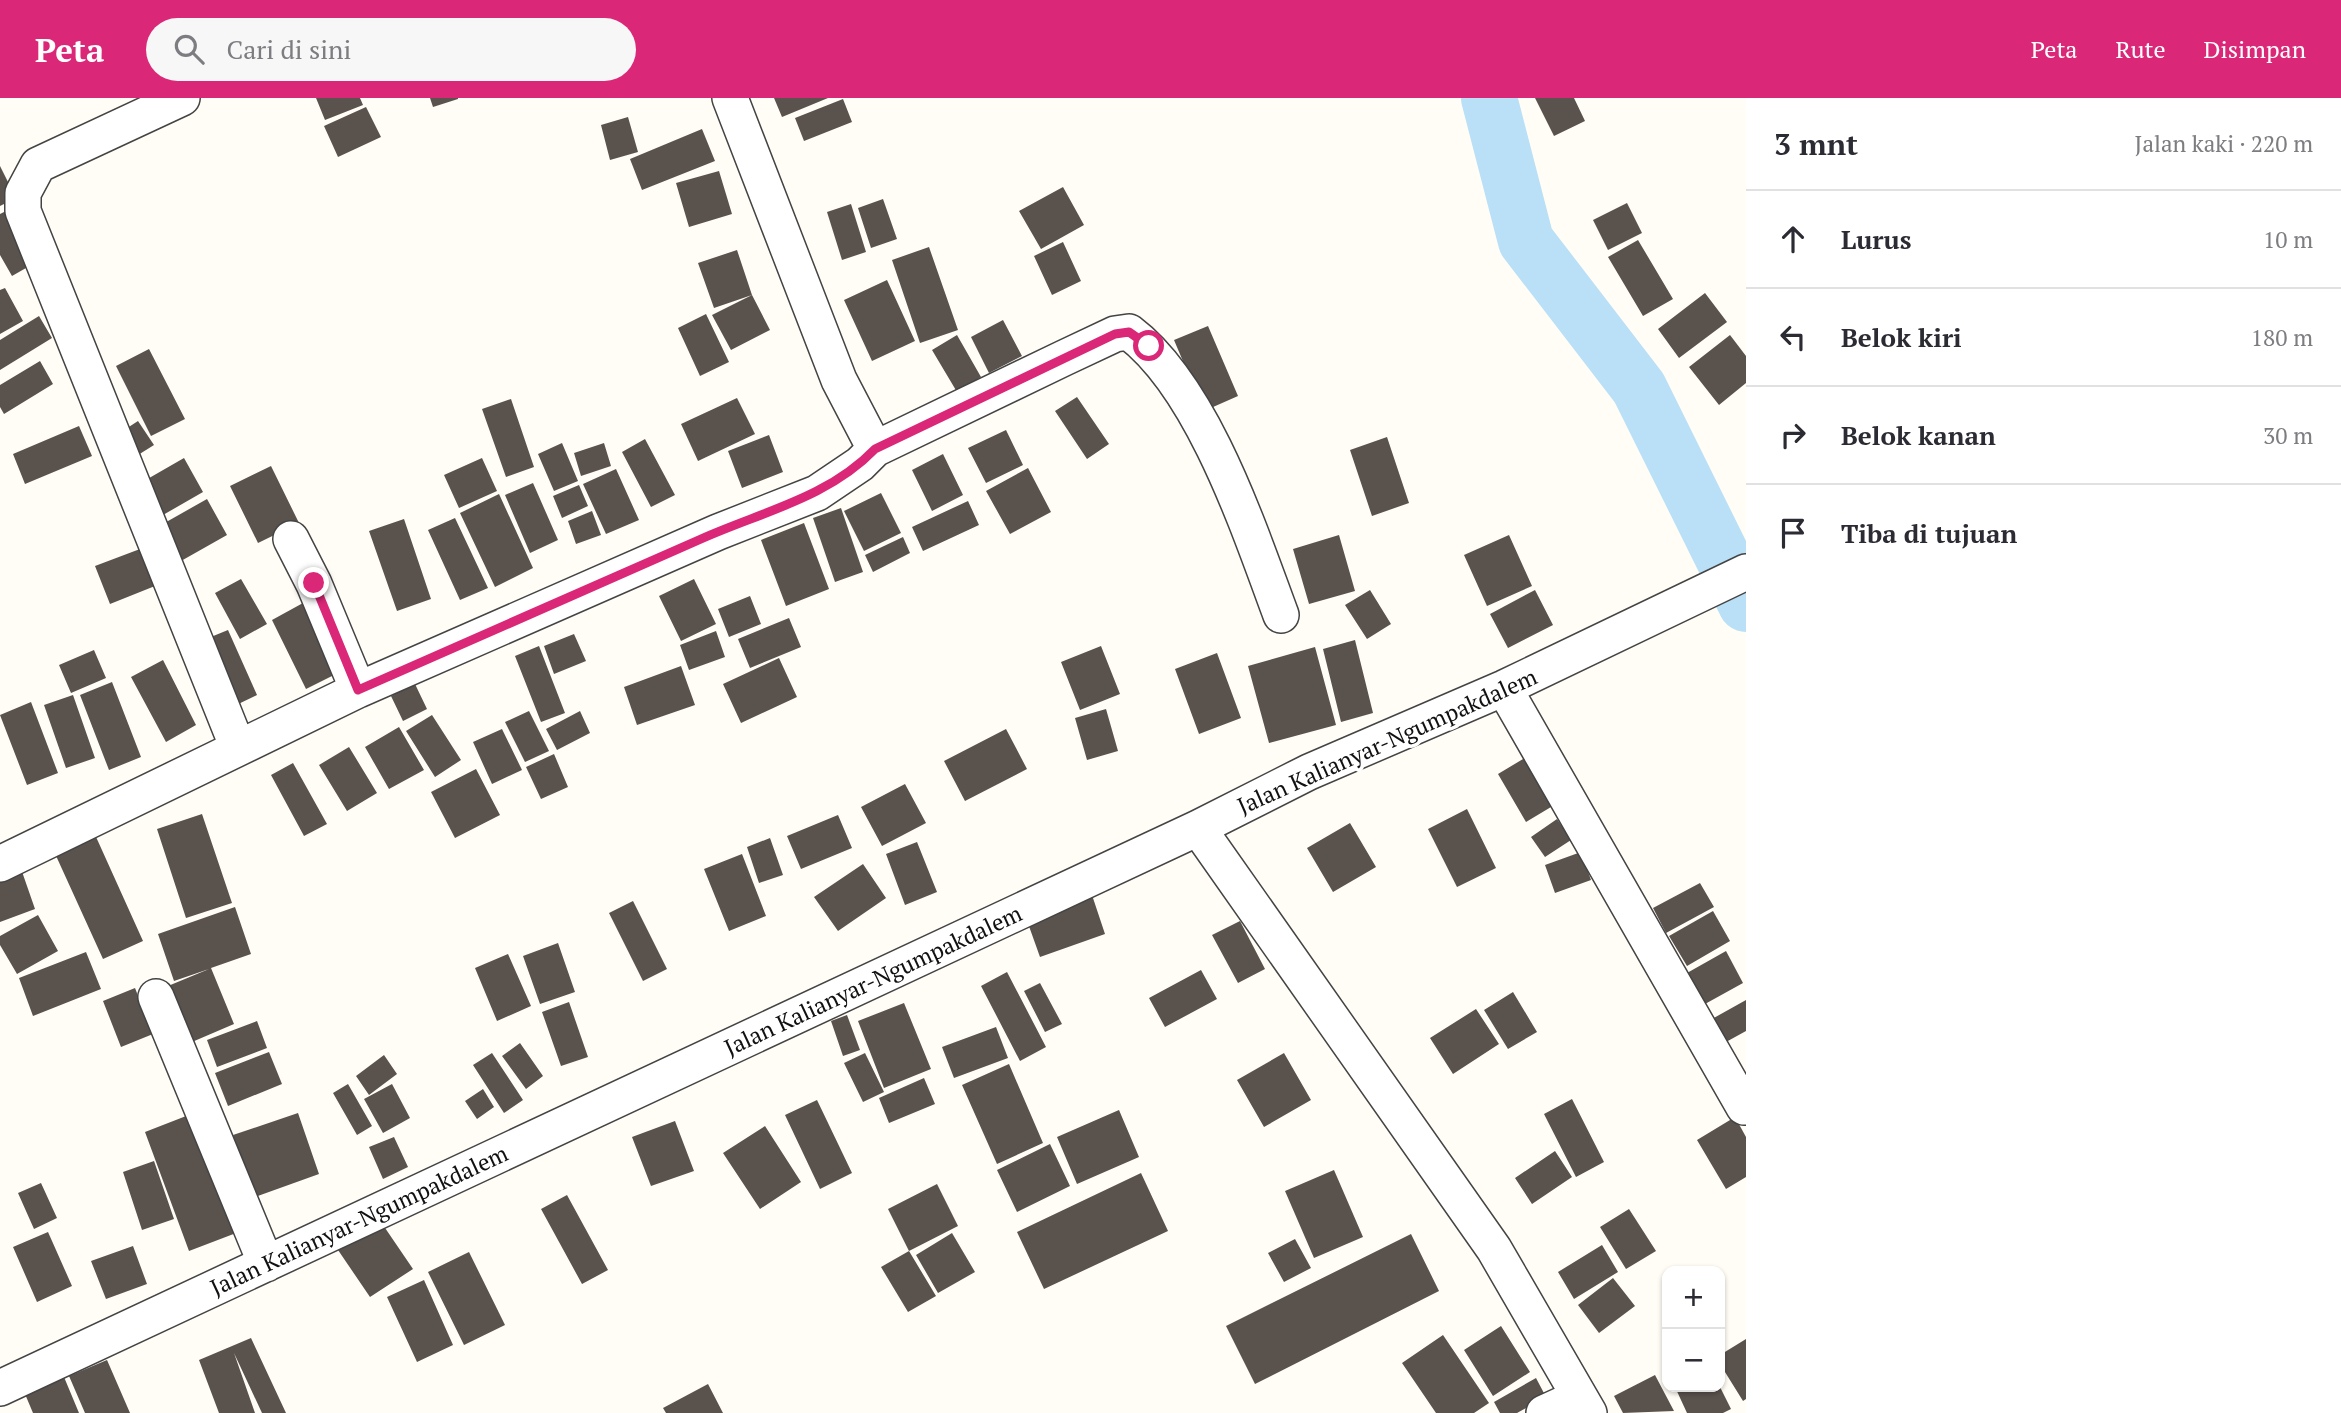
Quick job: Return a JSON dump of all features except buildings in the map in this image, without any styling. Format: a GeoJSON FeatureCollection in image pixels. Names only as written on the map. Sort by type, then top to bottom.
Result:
{"type":"FeatureCollection","features":[{"type":"Feature","properties":{"kind":"street"},"geometry":{"type":"LineString","coordinates":[[182,98],[38,165],[23,192],[23,211],[238,748]]}},
{"type":"Feature","properties":{"kind":"street"},"geometry":{"type":"LineString","coordinates":[[730,98],[839,380],[875,449]]}},
{"type":"Feature","properties":{"kind":"street"},"geometry":{"type":"LineString","coordinates":[[0,864],[358,690],[718,531],[817,493],[860,464],[875,449],[1115,334],[1129,332],[1149,346],[1181,386],[1241,508],[1281,615]]}},
{"type":"Feature","properties":{"kind":"street"},"geometry":{"type":"LineString","coordinates":[[291,539],[314,583],[358,690]]}},
{"type":"Feature","properties":{"kind":"street","name":"Jalan Kalianyar-Ngumpakdalem"},"geometry":{"type":"LineString","coordinates":[[0,1388],[1198,828],[1309,772],[1504,688],[1746,572]]}},
{"type":"Feature","properties":{"kind":"street"},"geometry":{"type":"LineString","coordinates":[[1504,688],[1744,1107]]}},
{"type":"Feature","properties":{"kind":"street"},"geometry":{"type":"LineString","coordinates":[[1198,828],[1494,1249],[1584,1405],[1544,1413]]}},
{"type":"Feature","properties":{"kind":"street"},"geometry":{"type":"LineString","coordinates":[[156,997],[266,1264]]}},
{"type":"Feature","properties":{"kind":"waterway"},"geometry":{"type":"LineString","coordinates":[[1489,98],[1526,241],[1639,388],[1746,604]]}},
{"type":"Feature","properties":{"kind":"route"},"geometry":{"type":"LineString","coordinates":[[314,583],[358,690],[718,531],[817,493],[860,464],[875,449],[1115,334],[1129,332],[1149,346]]}}]}
